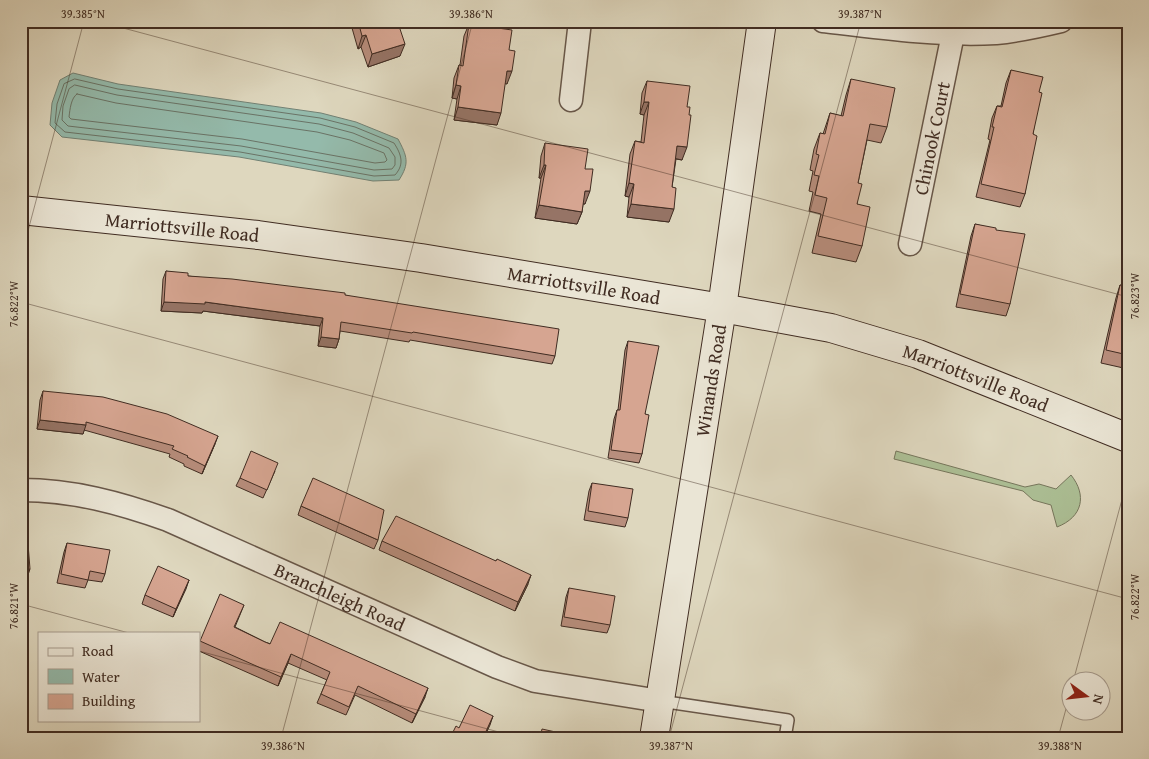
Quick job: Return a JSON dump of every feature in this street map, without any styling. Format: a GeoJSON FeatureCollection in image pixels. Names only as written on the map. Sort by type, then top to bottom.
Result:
{"type":"FeatureCollection","features":[{"type":"Feature","properties":{"kind":"main road","name":"Winands Road"},"geometry":{"type":"LineString","coordinates":[[654,738],[722,308],[762,21]]}},
{"type":"Feature","properties":{"kind":"main road","name":"Marriottsville Road"},"geometry":{"type":"LineString","coordinates":[[21,210],[258,235],[421,258],[831,328],[918,354],[1128,438]]}},
{"type":"Feature","properties":{"kind":"street"},"geometry":{"type":"LineString","coordinates":[[571,100],[580,21]]}},
{"type":"Feature","properties":{"kind":"street"},"geometry":{"type":"LineString","coordinates":[[823,21],[915,32],[952,34],[1061,21]]}},
{"type":"Feature","properties":{"kind":"street","name":"Chinook Court"},"geometry":{"type":"LineString","coordinates":[[910,244],[952,34]]}},
{"type":"Feature","properties":{"kind":"street","name":"Branchleigh Road"},"geometry":{"type":"LineString","coordinates":[[21,490],[41,490],[85,496],[127,506],[168,520],[497,667],[535,681],[660,701]]}},
{"type":"Feature","properties":{"kind":"lane"},"geometry":{"type":"LineString","coordinates":[[660,701],[788,720],[785,738]]}},
{"type":"Feature","properties":{"kind":"shaded area"},"geometry":{"type":"Polygon","coordinates":[[[896,451],[1025,487],[1039,484],[1056,489],[1071,475],[1079,490],[1080,505],[1066,523],[1057,527],[1051,505],[1033,500],[1023,491],[894,459],[896,451]]]}},
{"type":"Feature","properties":{"kind":"water"},"geometry":{"type":"Polygon","coordinates":[[[73,73],[118,84],[321,113],[356,122],[398,139],[404,150],[405,169],[399,180],[373,181],[239,157],[62,137],[50,125],[52,103],[60,80],[73,73]]]}},
{"type":"Feature","properties":{"kind":"building"},"geometry":{"type":"Polygon","coordinates":[[[358,21],[394,21],[395,24],[398,23],[405,44],[372,54],[366,35],[362,36],[358,21]]]}},
{"type":"Feature","properties":{"kind":"building"},"geometry":{"type":"Polygon","coordinates":[[[469,24],[512,30],[509,50],[515,51],[512,71],[507,71],[501,113],[458,107],[461,86],[456,85],[459,65],[463,66],[469,24]]]}},
{"type":"Feature","properties":{"kind":"building"},"geometry":{"type":"Polygon","coordinates":[[[1011,70],[1043,77],[1039,92],[1042,93],[1033,134],[1037,136],[1025,194],[981,184],[997,106],[1002,107],[1011,70]]]}},
{"type":"Feature","properties":{"kind":"building"},"geometry":{"type":"Polygon","coordinates":[[[851,79],[895,88],[887,127],[870,124],[858,183],[862,184],[857,204],[870,207],[862,246],[818,236],[827,198],[815,195],[819,176],[814,175],[819,155],[816,154],[820,133],[825,134],[830,113],[843,116],[851,79]]]}},
{"type":"Feature","properties":{"kind":"building"},"geometry":{"type":"Polygon","coordinates":[[[647,81],[690,86],[687,107],[690,107],[689,115],[691,115],[687,147],[677,146],[672,187],[676,188],[674,209],[631,204],[634,184],[629,183],[635,141],[644,143],[649,102],[644,102],[647,81]]]}},
{"type":"Feature","properties":{"kind":"building"},"geometry":{"type":"Polygon","coordinates":[[[545,143],[588,149],[585,169],[593,169],[590,191],[585,191],[582,212],[539,205],[546,165],[544,165],[545,143]]]}},
{"type":"Feature","properties":{"kind":"building"},"geometry":{"type":"Polygon","coordinates":[[[975,224],[996,228],[996,230],[1025,234],[1010,304],[960,294],[975,224]]]}},
{"type":"Feature","properties":{"kind":"building"},"geometry":{"type":"Polygon","coordinates":[[[166,271],[188,273],[188,276],[232,279],[345,293],[345,295],[559,329],[555,356],[341,322],[339,339],[321,337],[323,318],[205,302],[205,304],[164,302],[166,271]]]}},
{"type":"Feature","properties":{"kind":"building"},"geometry":{"type":"Polygon","coordinates":[[[1120,285],[1128,287],[1128,355],[1106,350],[1120,285]]]}},
{"type":"Feature","properties":{"kind":"building"},"geometry":{"type":"Polygon","coordinates":[[[628,341],[659,346],[645,414],[649,415],[642,454],[611,450],[617,410],[620,410],[628,341]]]}},
{"type":"Feature","properties":{"kind":"building"},"geometry":{"type":"Polygon","coordinates":[[[43,391],[103,397],[167,414],[218,436],[205,466],[172,449],[174,446],[86,422],[86,425],[40,420],[43,391]]]}},
{"type":"Feature","properties":{"kind":"building"},"geometry":{"type":"Polygon","coordinates":[[[251,451],[278,463],[267,490],[240,478],[251,451]]]}},
{"type":"Feature","properties":{"kind":"building"},"geometry":{"type":"Polygon","coordinates":[[[313,478],[384,510],[378,540],[301,506],[313,478]]]}},
{"type":"Feature","properties":{"kind":"building"},"geometry":{"type":"Polygon","coordinates":[[[592,483],[633,489],[628,518],[588,511],[592,483]]]}},
{"type":"Feature","properties":{"kind":"building"},"geometry":{"type":"Polygon","coordinates":[[[396,516],[531,575],[518,602],[382,541],[396,516]]]}},
{"type":"Feature","properties":{"kind":"building"},"geometry":{"type":"Polygon","coordinates":[[[67,543],[110,550],[105,574],[90,571],[88,580],[61,574],[67,543]]]}},
{"type":"Feature","properties":{"kind":"building"},"geometry":{"type":"Polygon","coordinates":[[[21,544],[28,544],[30,569],[21,570],[21,544]]]}},
{"type":"Feature","properties":{"kind":"building"},"geometry":{"type":"Polygon","coordinates":[[[158,566],[189,580],[176,609],[145,595],[158,566]]]}},
{"type":"Feature","properties":{"kind":"building"},"geometry":{"type":"Polygon","coordinates":[[[569,588],[615,596],[610,625],[564,617],[569,588]]]}},
{"type":"Feature","properties":{"kind":"building"},"geometry":{"type":"Polygon","coordinates":[[[220,594],[244,605],[234,627],[265,642],[270,644],[280,622],[428,688],[416,714],[358,686],[349,707],[321,694],[330,672],[291,654],[281,677],[200,641],[220,594]]]}},
{"type":"Feature","properties":{"kind":"building"},"geometry":{"type":"Polygon","coordinates":[[[470,705],[493,716],[483,738],[450,738],[456,726],[459,728],[470,705]]]}},
{"type":"Feature","properties":{"kind":"building"},"geometry":{"type":"Polygon","coordinates":[[[542,729],[583,738],[540,738],[542,729]]]}}]}
